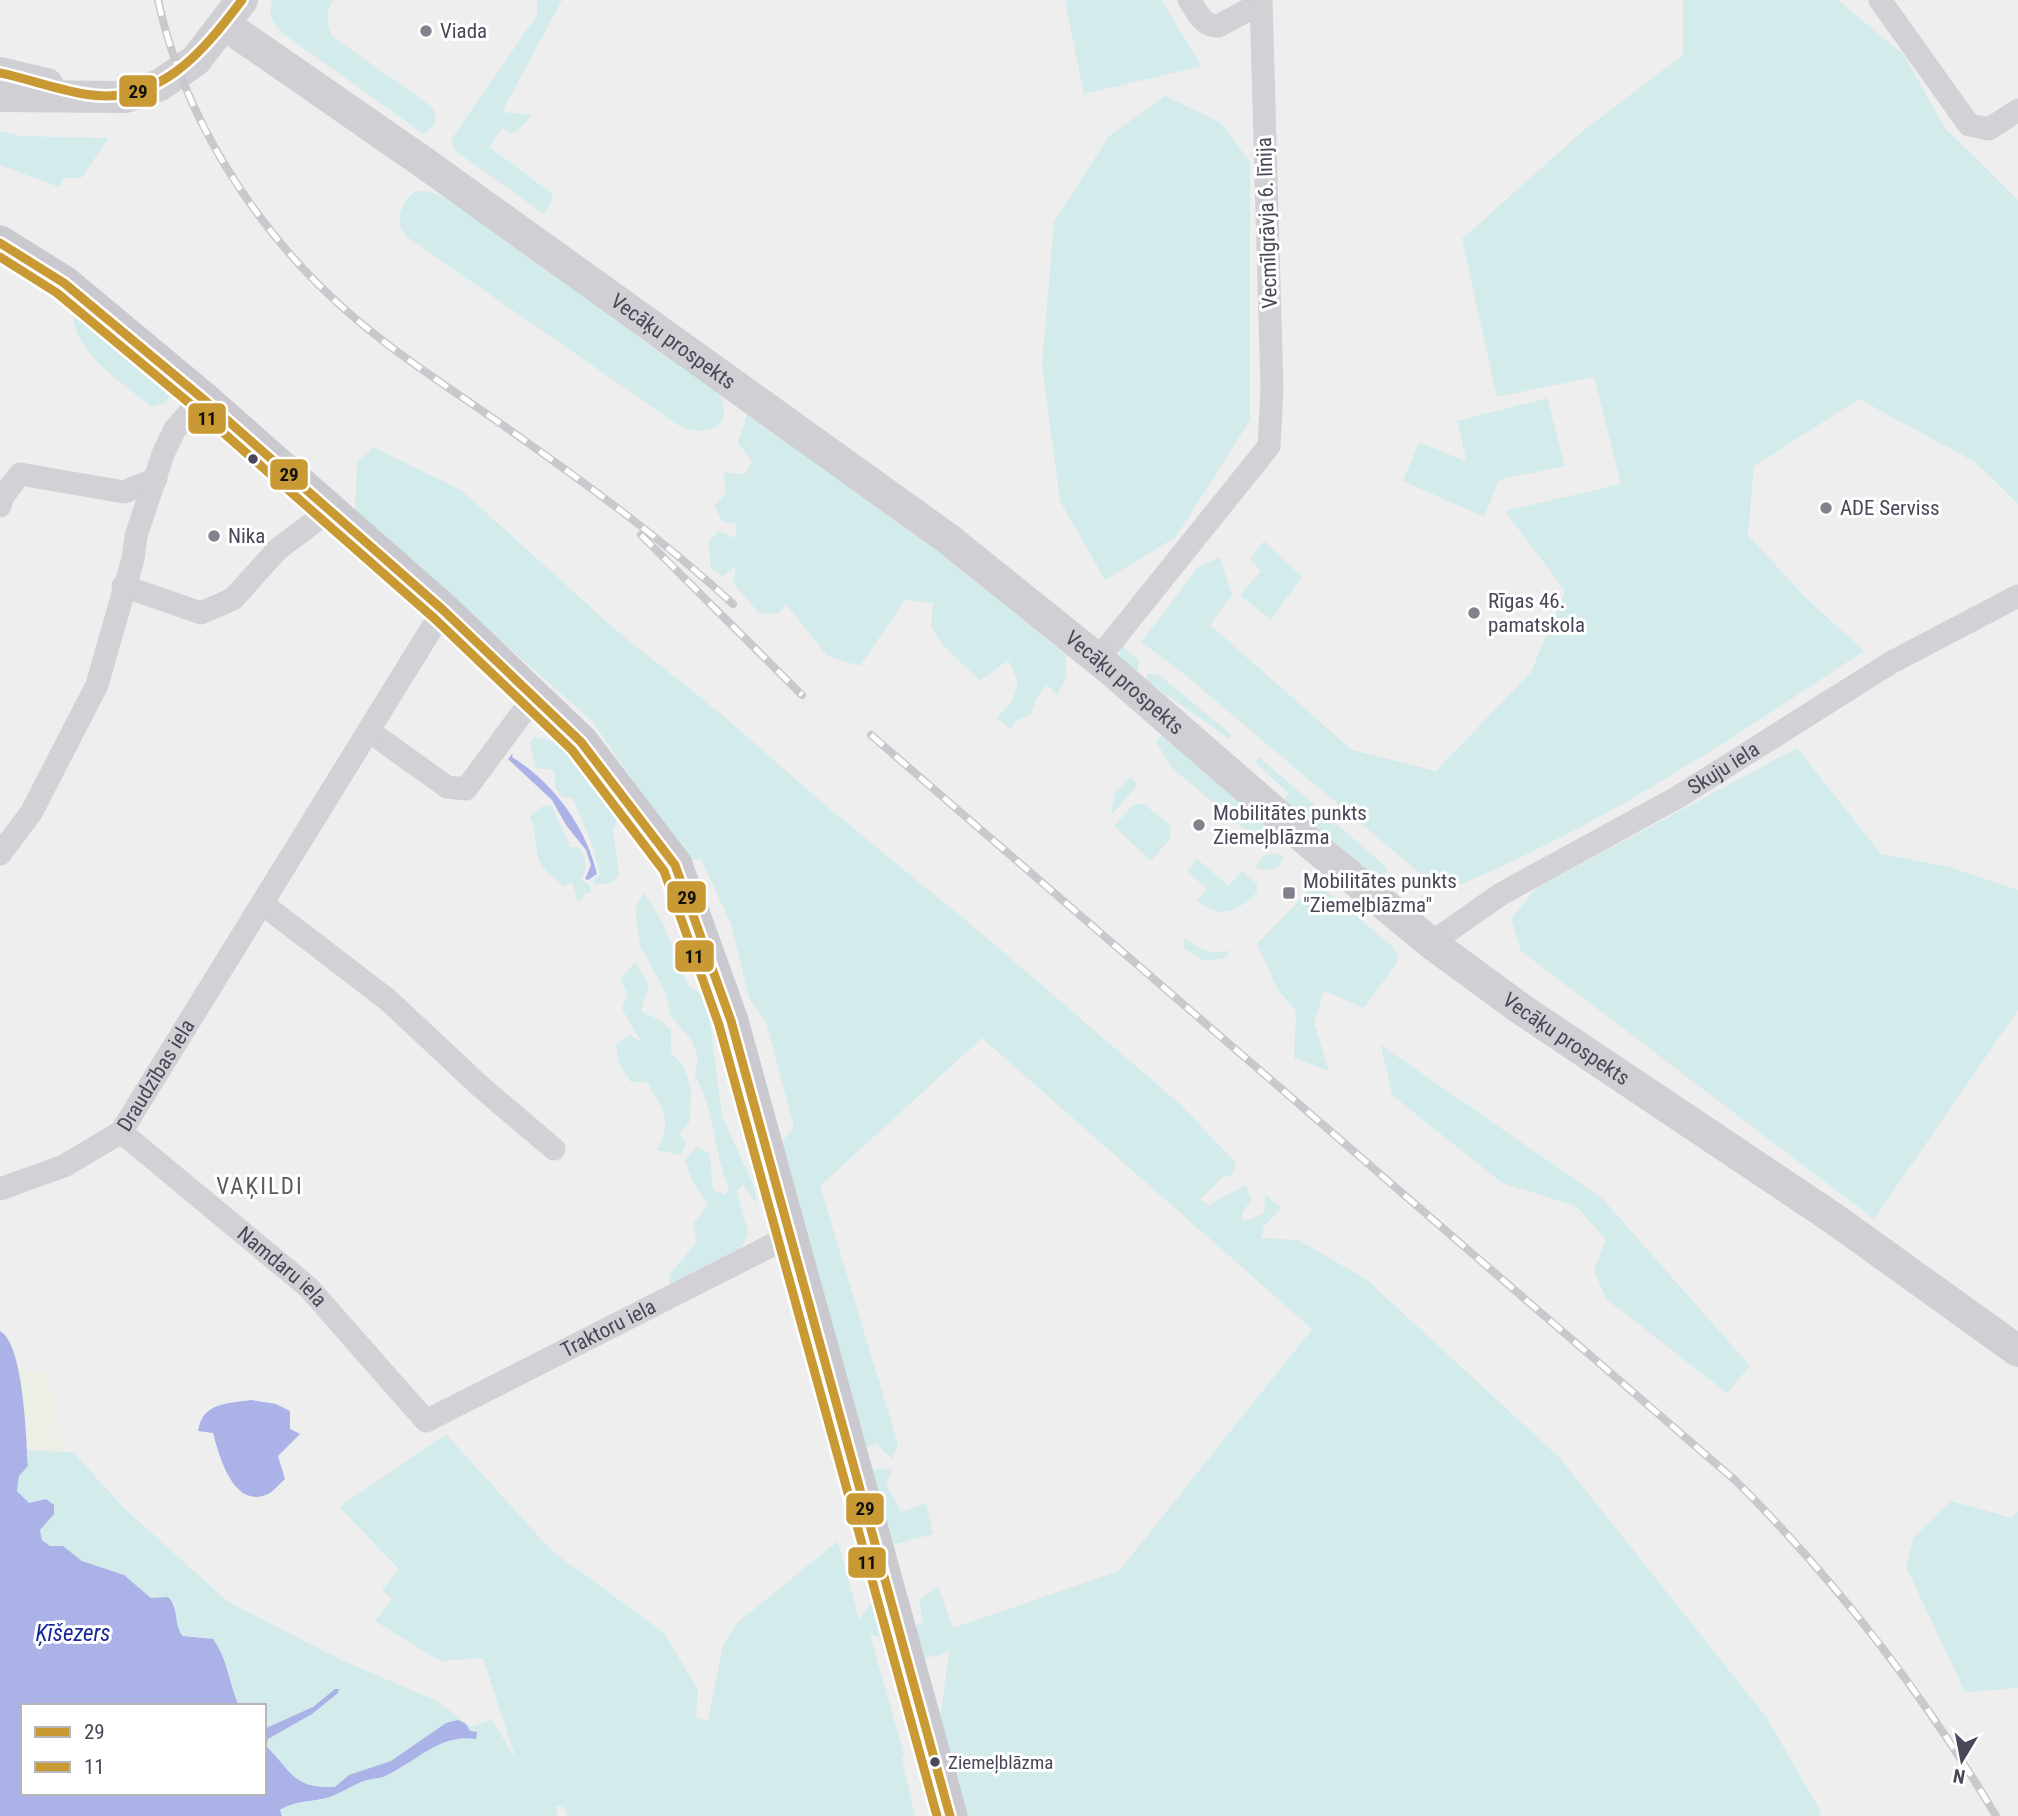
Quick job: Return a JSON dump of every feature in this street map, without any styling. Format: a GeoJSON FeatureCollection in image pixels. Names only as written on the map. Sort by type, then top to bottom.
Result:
{"type":"FeatureCollection","features":[{"type":"Feature","properties":{"kind":"main road"},"geometry":{"type":"LineString","coordinates":[[0,96],[125,97],[160,85],[196,60],[233,12]]}},
{"type":"Feature","properties":{"kind":"main road","name":"Vecāķu prospekts"},"geometry":{"type":"LineString","coordinates":[[233,12],[919,517],[1098,659],[1431,943],[1521,1009],[1833,1218],[2018,1351]]}},
{"type":"Feature","properties":{"kind":"main road"},"geometry":{"type":"LineString","coordinates":[[0,73],[89,95]]}},
{"type":"Feature","properties":{"kind":"main road"},"geometry":{"type":"LineString","coordinates":[[0,243],[64,283],[202,398],[443,610],[581,742],[675,865],[731,1021],[950,1816]]}},
{"type":"Feature","properties":{"kind":"street"},"geometry":{"type":"LineString","coordinates":[[1189,0],[1205,23],[1212,26],[1218,26],[1261,1]]}},
{"type":"Feature","properties":{"kind":"street"},"geometry":{"type":"LineString","coordinates":[[1880,0],[1969,125],[1989,129],[2018,110]]}},
{"type":"Feature","properties":{"kind":"street","name":"Vecmīlgrāvja 6. līnija"},"geometry":{"type":"LineString","coordinates":[[1098,659],[1269,446],[1272,389],[1261,1]]}},
{"type":"Feature","properties":{"kind":"street"},"geometry":{"type":"LineString","coordinates":[[0,854],[31,813],[97,685],[123,586],[156,479],[175,429],[202,398]]}},
{"type":"Feature","properties":{"kind":"street"},"geometry":{"type":"LineString","coordinates":[[0,506],[3,496],[20,474],[124,492],[156,479]]}},
{"type":"Feature","properties":{"kind":"street"},"geometry":{"type":"LineString","coordinates":[[123,586],[201,613],[233,599],[278,549],[330,509]]}},
{"type":"Feature","properties":{"kind":"street","name":"Skuju iela"},"geometry":{"type":"LineString","coordinates":[[1431,943],[1501,894],[1678,797],[1881,668],[2018,596]]}},
{"type":"Feature","properties":{"kind":"street","name":"Draudzības iela"},"geometry":{"type":"LineString","coordinates":[[0,1189],[64,1166],[121,1132],[264,905],[443,610]]}},
{"type":"Feature","properties":{"kind":"street"},"geometry":{"type":"LineString","coordinates":[[369,731],[447,787],[466,789],[534,697]]}},
{"type":"Feature","properties":{"kind":"street"},"geometry":{"type":"LineString","coordinates":[[264,905],[388,1000],[481,1087],[554,1149]]}},
{"type":"Feature","properties":{"kind":"street","name":"Namdaru iela"},"geometry":{"type":"LineString","coordinates":[[121,1132],[308,1287],[426,1421]]}},
{"type":"Feature","properties":{"kind":"street","name":"Traktoru iela"},"geometry":{"type":"LineString","coordinates":[[426,1421],[792,1235]]}},
{"type":"Feature","properties":{"kind":"shaded area"},"geometry":{"type":"Polygon","coordinates":[[[273,0],[333,0],[328,18],[332,36],[432,107],[436,116],[434,125],[424,134],[286,36],[272,20],[270,11],[273,0]]]}},
{"type":"Feature","properties":{"kind":"shaded area"},"geometry":{"type":"Polygon","coordinates":[[[537,0],[562,0],[502,112],[532,115],[517,131],[511,133],[502,128],[489,147],[551,193],[553,199],[544,214],[454,150],[451,140],[537,15],[537,0]]]}},
{"type":"Feature","properties":{"kind":"shaded area"},"geometry":{"type":"Polygon","coordinates":[[[1065,0],[1161,0],[1202,66],[1084,94],[1065,0]]]}},
{"type":"Feature","properties":{"kind":"shaded area"},"geometry":{"type":"Polygon","coordinates":[[[1683,0],[1838,0],[1904,55],[1945,128],[2018,200],[2018,504],[1975,462],[1859,399],[1754,466],[1748,535],[1806,598],[1864,651],[1711,751],[1607,813],[1498,868],[1442,892],[1178,669],[1141,642],[1198,567],[1220,557],[1232,595],[1210,625],[1352,750],[1436,771],[1531,672],[1565,591],[1505,511],[1621,484],[1594,377],[1497,397],[1462,239],[1584,130],[1683,55],[1683,0]]]}},
{"type":"Feature","properties":{"kind":"shaded area"},"geometry":{"type":"Polygon","coordinates":[[[1165,96],[1220,122],[1250,162],[1250,420],[1176,537],[1105,580],[1060,501],[1042,365],[1054,222],[1109,136],[1165,96]]]}},
{"type":"Feature","properties":{"kind":"shaded area"},"geometry":{"type":"Polygon","coordinates":[[[0,131],[21,136],[109,138],[81,178],[63,178],[59,187],[0,165],[0,131]]]}},
{"type":"Feature","properties":{"kind":"shaded area"},"geometry":{"type":"Polygon","coordinates":[[[416,191],[431,192],[457,204],[718,391],[724,412],[718,426],[703,431],[681,427],[407,237],[400,225],[400,213],[406,201],[416,191]]]}},
{"type":"Feature","properties":{"kind":"shaded area"},"geometry":{"type":"Polygon","coordinates":[[[73,306],[170,397],[163,404],[152,407],[99,364],[80,338],[74,323],[73,306]]]}},
{"type":"Feature","properties":{"kind":"shaded area"},"geometry":{"type":"Polygon","coordinates":[[[1547,398],[1565,466],[1499,480],[1484,517],[1403,481],[1419,442],[1467,462],[1457,421],[1547,398]]]}},
{"type":"Feature","properties":{"kind":"shaded area"},"geometry":{"type":"Polygon","coordinates":[[[750,406],[912,530],[1065,654],[1067,676],[1057,696],[1047,685],[1037,697],[1031,714],[1017,720],[1010,729],[997,718],[1013,700],[1018,681],[1008,660],[980,681],[943,645],[931,626],[933,603],[905,600],[860,666],[827,656],[786,604],[779,613],[760,614],[733,583],[736,566],[723,576],[711,568],[708,542],[719,531],[735,538],[737,524],[723,522],[714,506],[726,493],[724,473],[744,474],[752,461],[738,443],[750,406]]]}},
{"type":"Feature","properties":{"kind":"shaded area"},"geometry":{"type":"Polygon","coordinates":[[[373,447],[461,490],[617,631],[720,713],[1181,1105],[1236,1163],[1232,1175],[1223,1177],[1200,1199],[1209,1205],[1246,1185],[1252,1200],[1243,1211],[1242,1222],[1264,1213],[1265,1195],[1282,1208],[1264,1226],[1261,1238],[1299,1240],[1367,1280],[1560,1458],[1767,1718],[1821,1812],[1820,1816],[966,1816],[939,1726],[949,1652],[919,1660],[910,1628],[923,1622],[919,1601],[938,1585],[953,1628],[1119,1571],[1312,1329],[982,1038],[820,1186],[898,1444],[892,1459],[876,1443],[860,1451],[779,1145],[794,1127],[766,1022],[749,998],[731,924],[701,859],[687,860],[592,721],[355,512],[357,462],[373,447]]]}},
{"type":"Feature","properties":{"kind":"shaded area"},"geometry":{"type":"Polygon","coordinates":[[[1264,541],[1302,577],[1271,620],[1240,595],[1261,571],[1250,559],[1264,541]]]}},
{"type":"Feature","properties":{"kind":"shaded area"},"geometry":{"type":"Polygon","coordinates":[[[1121,644],[1139,661],[1138,670],[1132,676],[1119,657],[1121,644]]]}},
{"type":"Feature","properties":{"kind":"shaded area"},"geometry":{"type":"Polygon","coordinates":[[[1149,673],[1159,675],[1232,735],[1228,739],[1155,687],[1145,679],[1149,673]]]}},
{"type":"Feature","properties":{"kind":"shaded area"},"geometry":{"type":"Polygon","coordinates":[[[1164,732],[1282,837],[1285,845],[1273,838],[1244,829],[1172,768],[1156,742],[1164,732]]]}},
{"type":"Feature","properties":{"kind":"shaded area"},"geometry":{"type":"Polygon","coordinates":[[[535,737],[567,745],[577,766],[595,782],[618,817],[613,830],[619,875],[610,883],[595,885],[593,880],[600,875],[592,844],[573,798],[562,797],[555,787],[554,770],[536,768],[530,742],[535,737]]]}},
{"type":"Feature","properties":{"kind":"shaded area"},"geometry":{"type":"Polygon","coordinates":[[[1797,748],[1881,854],[1949,867],[2018,890],[2018,1010],[1874,1219],[1521,951],[1511,919],[1536,888],[1797,748]]]}},
{"type":"Feature","properties":{"kind":"shaded area"},"geometry":{"type":"Polygon","coordinates":[[[1259,757],[1385,866],[1387,871],[1375,885],[1280,804],[1289,794],[1255,762],[1259,757]]]}},
{"type":"Feature","properties":{"kind":"shaded area"},"geometry":{"type":"Polygon","coordinates":[[[1130,777],[1138,784],[1111,816],[1115,792],[1130,777]]]}},
{"type":"Feature","properties":{"kind":"shaded area"},"geometry":{"type":"Polygon","coordinates":[[[1144,804],[1171,826],[1170,839],[1151,861],[1114,826],[1133,805],[1144,804]]]}},
{"type":"Feature","properties":{"kind":"shaded area"},"geometry":{"type":"Polygon","coordinates":[[[551,805],[571,847],[578,847],[585,859],[586,867],[581,880],[590,885],[591,892],[585,894],[578,904],[572,882],[563,887],[545,870],[538,857],[530,816],[541,807],[551,805]]]}},
{"type":"Feature","properties":{"kind":"shaded area"},"geometry":{"type":"Polygon","coordinates":[[[1277,853],[1284,856],[1279,866],[1267,871],[1255,867],[1263,856],[1277,853]]]}},
{"type":"Feature","properties":{"kind":"shaded area"},"geometry":{"type":"Polygon","coordinates":[[[1197,859],[1229,886],[1242,871],[1257,884],[1257,892],[1243,904],[1228,911],[1221,912],[1205,906],[1197,900],[1207,889],[1187,871],[1197,859]]]}},
{"type":"Feature","properties":{"kind":"shaded area"},"geometry":{"type":"Polygon","coordinates":[[[1316,883],[1391,945],[1398,955],[1397,963],[1364,1008],[1324,991],[1314,1023],[1329,1071],[1294,1058],[1296,1011],[1278,990],[1257,944],[1316,883]]]}},
{"type":"Feature","properties":{"kind":"shaded area"},"geometry":{"type":"Polygon","coordinates":[[[644,893],[662,921],[688,985],[701,994],[710,1022],[722,1116],[753,1184],[757,1204],[743,1185],[737,1191],[748,1233],[740,1252],[671,1298],[669,1275],[697,1242],[693,1224],[708,1205],[691,1178],[685,1160],[697,1147],[710,1153],[713,1190],[725,1195],[729,1189],[707,1104],[695,1076],[698,1057],[691,1039],[671,1017],[664,989],[640,946],[635,908],[644,893]]]}},
{"type":"Feature","properties":{"kind":"shaded area"},"geometry":{"type":"Polygon","coordinates":[[[1184,938],[1206,950],[1231,950],[1224,958],[1203,961],[1184,948],[1184,938]]]}},
{"type":"Feature","properties":{"kind":"shaded area"},"geometry":{"type":"Polygon","coordinates":[[[635,962],[649,985],[641,1011],[660,1020],[671,1030],[671,1053],[684,1067],[691,1090],[690,1121],[679,1134],[686,1143],[680,1155],[657,1150],[665,1122],[661,1108],[647,1082],[631,1082],[619,1064],[616,1045],[630,1035],[642,1043],[622,1009],[627,993],[620,980],[635,962]]]}},
{"type":"Feature","properties":{"kind":"shaded area"},"geometry":{"type":"Polygon","coordinates":[[[1381,1045],[1602,1198],[1750,1366],[1727,1393],[1606,1299],[1594,1270],[1606,1240],[1576,1206],[1502,1183],[1392,1095],[1381,1045]]]}},
{"type":"Feature","properties":{"kind":"shaded area"},"geometry":{"type":"Polygon","coordinates":[[[446,1434],[551,1550],[664,1633],[698,1690],[696,1717],[708,1721],[723,1645],[738,1622],[838,1541],[859,1620],[873,1599],[884,1637],[870,1635],[904,1754],[902,1760],[915,1816],[567,1816],[564,1807],[555,1806],[558,1816],[282,1816],[280,1810],[293,1802],[322,1800],[317,1788],[295,1779],[266,1745],[266,1704],[238,1704],[224,1658],[210,1642],[199,1637],[184,1636],[178,1630],[175,1604],[151,1598],[124,1575],[82,1561],[63,1546],[50,1546],[42,1540],[40,1530],[54,1514],[46,1499],[29,1504],[17,1491],[19,1476],[28,1466],[27,1450],[73,1452],[124,1508],[227,1601],[339,1659],[437,1701],[471,1727],[492,1720],[516,1759],[483,1658],[440,1661],[375,1621],[392,1599],[382,1590],[399,1569],[339,1507],[446,1434]]]}},
{"type":"Feature","properties":{"kind":"shaded area"},"geometry":{"type":"Polygon","coordinates":[[[880,1468],[892,1470],[886,1484],[901,1512],[926,1503],[933,1534],[888,1546],[866,1474],[880,1468]]]}},
{"type":"Feature","properties":{"kind":"shaded area"},"geometry":{"type":"Polygon","coordinates":[[[1951,1501],[2012,1518],[2018,1511],[2018,1688],[1965,1692],[1906,1567],[1914,1537],[1951,1501]]]}},
{"type":"Feature","properties":{"kind":"sand"},"geometry":{"type":"Polygon","coordinates":[[[17,1370],[47,1370],[65,1452],[27,1450],[17,1370]]]}},
{"type":"Feature","properties":{"kind":"water"},"geometry":{"type":"Polygon","coordinates":[[[513,753],[512,757],[541,779],[554,793],[576,823],[585,839],[597,874],[588,880],[585,879],[591,865],[586,850],[566,825],[552,800],[508,759],[513,753]]]}},
{"type":"Feature","properties":{"kind":"water","name":"Ķīšezers"},"geometry":{"type":"Polygon","coordinates":[[[0,1331],[8,1339],[14,1354],[25,1414],[28,1466],[19,1476],[17,1491],[29,1503],[46,1499],[54,1505],[54,1514],[40,1530],[42,1540],[50,1546],[63,1546],[82,1561],[124,1575],[151,1598],[168,1597],[183,1636],[213,1639],[222,1655],[238,1704],[21,1704],[21,1795],[266,1795],[266,1746],[294,1777],[310,1785],[335,1787],[349,1775],[391,1761],[446,1723],[458,1720],[466,1724],[470,1731],[477,1732],[476,1739],[450,1740],[383,1777],[364,1781],[325,1798],[286,1807],[280,1810],[282,1816],[0,1816],[0,1331]]]}},
{"type":"Feature","properties":{"kind":"water"},"geometry":{"type":"Polygon","coordinates":[[[251,1400],[276,1404],[290,1411],[290,1429],[300,1434],[278,1456],[285,1479],[270,1493],[256,1497],[245,1494],[230,1478],[213,1433],[198,1431],[205,1414],[210,1410],[225,1404],[251,1400]]]}},
{"type":"Feature","properties":{"kind":"water","name":"Ķīšezers"},"geometry":{"type":"Polygon","coordinates":[[[335,1689],[339,1689],[338,1693],[312,1714],[268,1739],[266,1746],[266,1728],[313,1707],[335,1689]]]}},
{"type":"Feature","properties":{"kind":"railway"},"geometry":{"type":"LineString","coordinates":[[158,0],[169,43],[204,127],[251,204],[308,274],[377,336],[616,507],[676,554],[733,604]]}},
{"type":"Feature","properties":{"kind":"railway"},"geometry":{"type":"LineString","coordinates":[[641,535],[802,695]]}},
{"type":"Feature","properties":{"kind":"railway"},"geometry":{"type":"LineString","coordinates":[[871,735],[1736,1481],[1809,1559],[1876,1640],[1939,1726],[1996,1816]]}},
{"type":"Feature","properties":{"kind":"transit line","name":"29"},"geometry":{"type":"LineString","coordinates":[[0,73],[84,94],[110,96],[134,92],[156,84],[176,72],[211,39],[242,0]]}},
{"type":"Feature","properties":{"kind":"transit line","name":"29"},"geometry":{"type":"LineString","coordinates":[[0,243],[64,283],[202,398],[443,610],[581,742],[675,865],[731,1021],[950,1816]]}},
{"type":"Feature","properties":{"kind":"transit line","name":"11"},"geometry":{"type":"LineString","coordinates":[[0,257],[57,293],[194,407],[435,619],[572,750],[664,871],[719,1025],[937,1816]]}},
{"type":"Feature","properties":{"kind":"place","name":"Viada"},"geometry":{"type":"Point","coordinates":[426,31]}},
{"type":"Feature","properties":{"kind":"place","name":"ADE Serviss"},"geometry":{"type":"Point","coordinates":[1826,508]}},
{"type":"Feature","properties":{"kind":"place","name":"Nika"},"geometry":{"type":"Point","coordinates":[214,536]}},
{"type":"Feature","properties":{"kind":"place","name":"Rīgas 46. pamatskola"},"geometry":{"type":"Point","coordinates":[1474,613]}},
{"type":"Feature","properties":{"kind":"place","name":"Mobilitātes punkts Ziemeļblāzma"},"geometry":{"type":"Point","coordinates":[1199,825]}},
{"type":"Feature","properties":{"kind":"place","name":"Mobilitātes punkts \"Ziemeļblāzma\""},"geometry":{"type":"Point","coordinates":[1289,893]}},
{"type":"Feature","properties":{"kind":"place","name":"Ziemeļblāzma"},"geometry":{"type":"Point","coordinates":[935,1762]}},
{"type":"Feature","properties":{"kind":"district","name":"VAĶILDI"},"geometry":{"type":"Point","coordinates":[260,1186]}}]}
